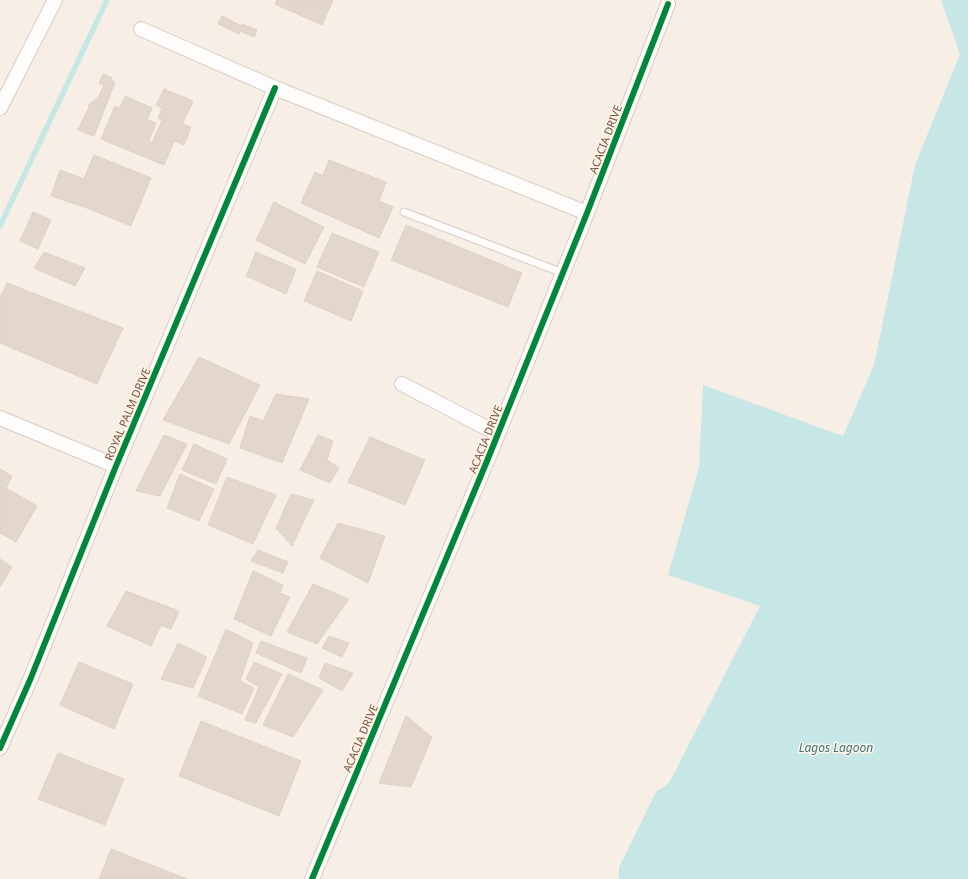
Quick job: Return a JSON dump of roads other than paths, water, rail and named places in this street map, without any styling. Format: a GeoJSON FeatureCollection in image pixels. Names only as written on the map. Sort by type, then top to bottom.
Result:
{"type":"FeatureCollection","features":[{"type":"Feature","properties":{"kind":"street"},"geometry":{"type":"LineString","coordinates":[[0,108],[55,0]]}},
{"type":"Feature","properties":{"kind":"street","name":"ACACIA DRIVE"},"geometry":{"type":"LineString","coordinates":[[312,879],[498,434],[563,274],[668,4]]}},
{"type":"Feature","properties":{"kind":"street"},"geometry":{"type":"LineString","coordinates":[[141,29],[275,88],[587,213]]}},
{"type":"Feature","properties":{"kind":"street","name":"ROYAL PALM DRIVE"},"geometry":{"type":"LineString","coordinates":[[0,748],[30,680],[116,466],[275,88]]}},
{"type":"Feature","properties":{"kind":"street"},"geometry":{"type":"LineString","coordinates":[[402,384],[498,434]]}},
{"type":"Feature","properties":{"kind":"street"},"geometry":{"type":"LineString","coordinates":[[0,418],[116,466]]}},
{"type":"Feature","properties":{"kind":"lane"},"geometry":{"type":"LineString","coordinates":[[404,212],[563,274]]}},
{"type":"Feature","properties":{"kind":"water","name":"Lagos Lagoon"},"geometry":{"type":"Polygon","coordinates":[[[941,0],[968,0],[968,879],[619,879],[619,867],[656,792],[669,783],[760,606],[668,575],[699,467],[703,385],[843,436],[874,365],[915,165],[960,54],[941,0]]]}},
{"type":"Feature","properties":{"kind":"waterway"},"geometry":{"type":"LineString","coordinates":[[0,226],[107,0]]}}]}
